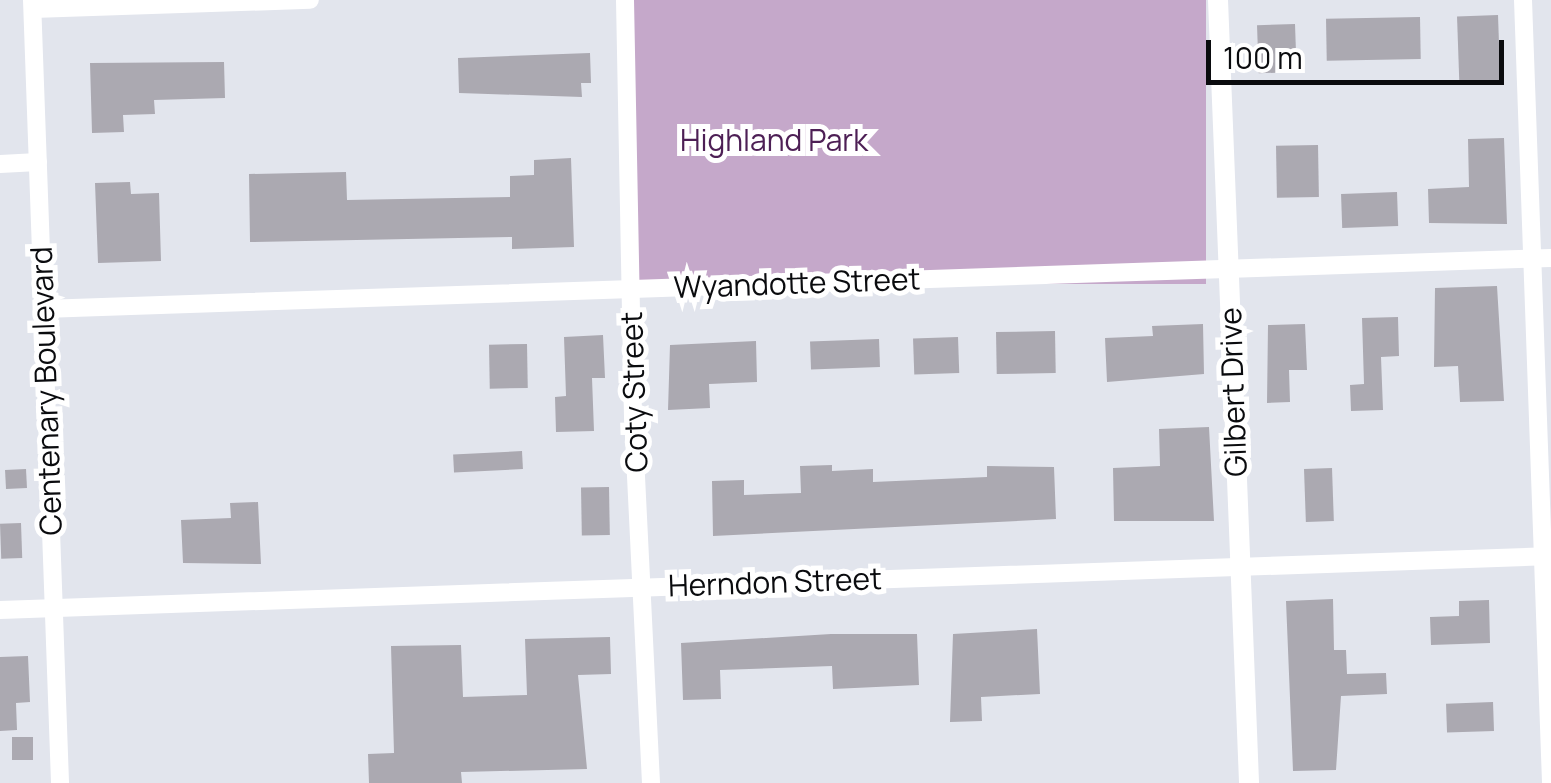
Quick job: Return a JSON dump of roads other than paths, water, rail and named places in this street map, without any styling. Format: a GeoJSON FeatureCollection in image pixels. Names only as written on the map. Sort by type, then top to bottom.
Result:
{"type":"FeatureCollection","features":[{"type":"Feature","properties":{"kind":"street"},"geometry":{"type":"LineString","coordinates":[[32,5],[310,0]]}},
{"type":"Feature","properties":{"kind":"street","name":"Coty Street"},"geometry":{"type":"LineString","coordinates":[[625,0],[631,288],[651,783]]}},
{"type":"Feature","properties":{"kind":"street","name":"Gilbert Drive"},"geometry":{"type":"LineString","coordinates":[[1218,0],[1249,783]]}},
{"type":"Feature","properties":{"kind":"street"},"geometry":{"type":"LineString","coordinates":[[1523,0],[1541,258],[1550,783]]}},
{"type":"Feature","properties":{"kind":"street","name":"Centenary Boulevard"},"geometry":{"type":"LineString","coordinates":[[32,5],[60,783]]}},
{"type":"Feature","properties":{"kind":"street"},"geometry":{"type":"LineString","coordinates":[[0,164],[38,162]]}},
{"type":"Feature","properties":{"kind":"street","name":"Wyandotte Street"},"geometry":{"type":"LineString","coordinates":[[43,309],[1541,258]]}},
{"type":"Feature","properties":{"kind":"street","name":"Herndon Street"},"geometry":{"type":"LineString","coordinates":[[0,610],[1546,556]]}},
{"type":"Feature","properties":{"kind":"park label","name":"Highland Park"},"geometry":{"type":"Point","coordinates":[774,140]}}]}
